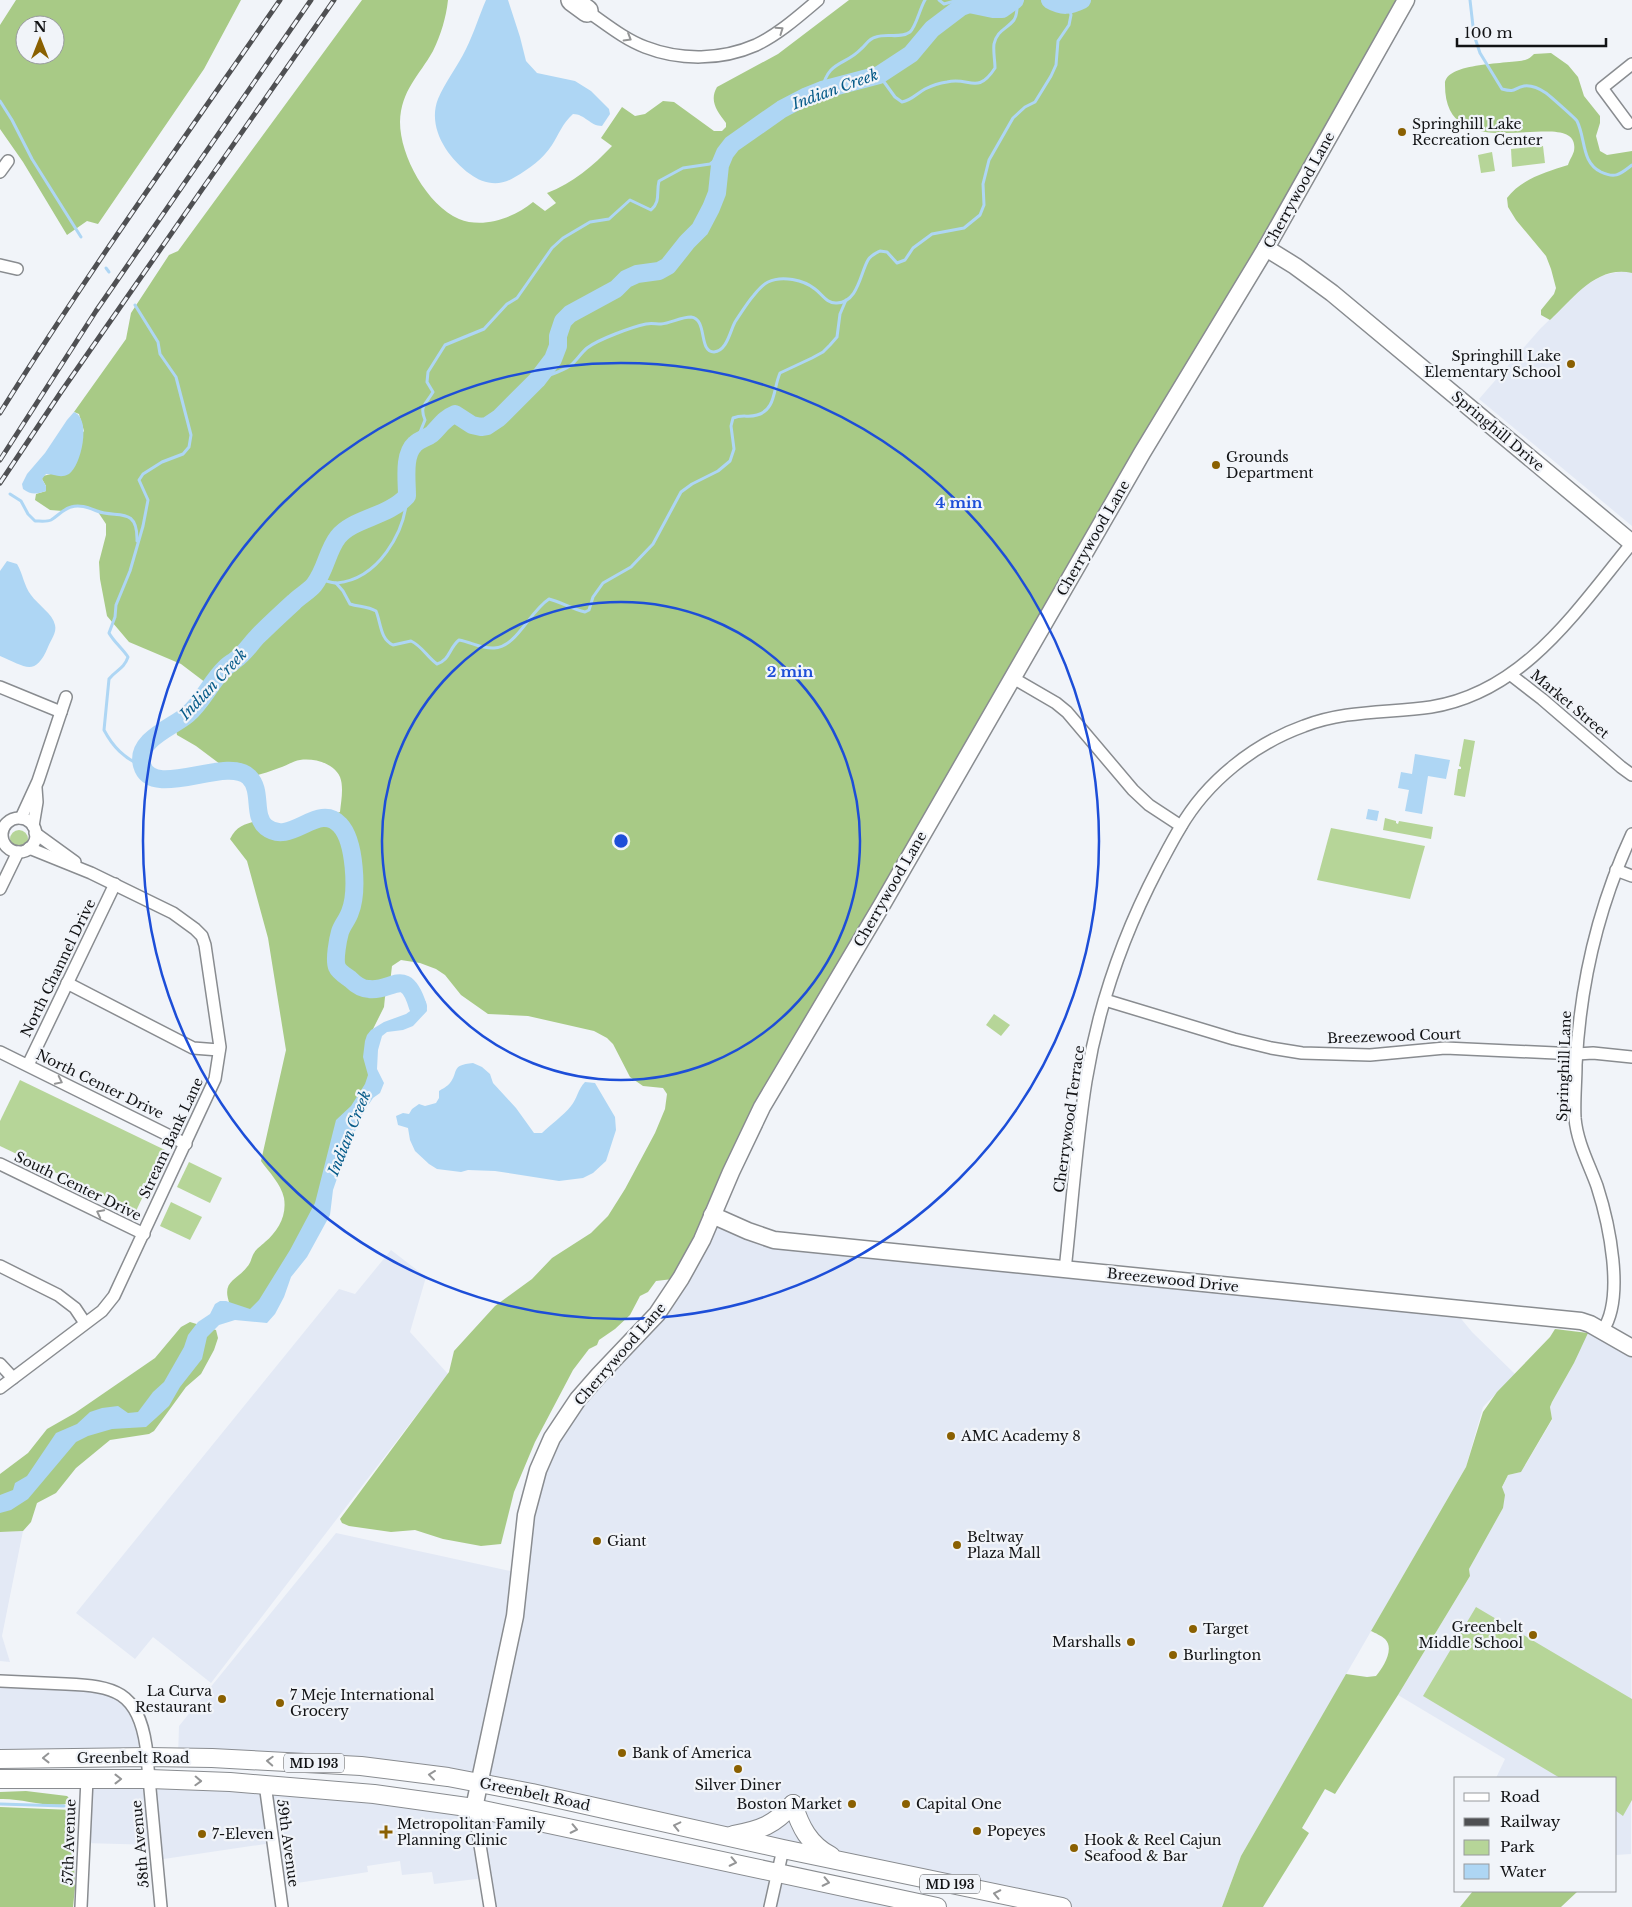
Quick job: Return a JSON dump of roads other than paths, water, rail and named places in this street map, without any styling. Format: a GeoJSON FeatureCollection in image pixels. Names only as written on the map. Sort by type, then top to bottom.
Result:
{"type":"FeatureCollection","features":[{"type":"Feature","properties":{"kind":"main road","name":"Greenbelt Road"},"geometry":{"type":"LineString","coordinates":[[0,1759],[147,1757],[361,1766],[480,1782],[725,1837],[1062,1907]]}},
{"type":"Feature","properties":{"kind":"main road","name":"Greenbelt Road"},"geometry":{"type":"LineString","coordinates":[[0,1779],[150,1779],[265,1784],[374,1794],[474,1808],[937,1907]]}},
{"type":"Feature","properties":{"kind":"main road"},"geometry":{"type":"LineString","coordinates":[[725,1837],[761,1829],[775,1822],[793,1804],[807,1837],[817,1848],[839,1861]]}},
{"type":"Feature","properties":{"kind":"street"},"geometry":{"type":"LineString","coordinates":[[580,5],[628,39],[644,47],[662,53],[709,57],[732,53],[757,44],[782,29],[818,0]]}},
{"type":"Feature","properties":{"kind":"street","name":"Cherrywood Lane"},"geometry":{"type":"LineString","coordinates":[[474,1808],[515,1616],[526,1515],[541,1461],[552,1438],[578,1399],[599,1374],[657,1314],[668,1300],[695,1254],[762,1107],[883,903],[1142,453],[1266,248],[1406,0]]}},
{"type":"Feature","properties":{"kind":"street"},"geometry":{"type":"LineString","coordinates":[[1628,123],[1602,88],[1632,64]]}},
{"type":"Feature","properties":{"kind":"street"},"geometry":{"type":"LineString","coordinates":[[0,172],[8,161]]}},
{"type":"Feature","properties":{"kind":"street","name":"Springhill Drive"},"geometry":{"type":"LineString","coordinates":[[1266,248],[1296,266],[1332,293],[1632,543]]}},
{"type":"Feature","properties":{"kind":"street"},"geometry":{"type":"LineString","coordinates":[[0,265],[17,269]]}},
{"type":"Feature","properties":{"kind":"street","name":"Cherrywood Terrace"},"geometry":{"type":"LineString","coordinates":[[1065,1270],[1086,1081],[1105,1000],[1126,936],[1140,903],[1181,826],[1200,800],[1222,776],[1263,745],[1283,734],[1336,716],[1418,708],[1448,703],[1481,692],[1511,675],[1536,655],[1556,635],[1632,543]]}},
{"type":"Feature","properties":{"kind":"street","name":"Market Street"},"geometry":{"type":"LineString","coordinates":[[1511,675],[1621,767],[1632,774]]}},
{"type":"Feature","properties":{"kind":"street"},"geometry":{"type":"LineString","coordinates":[[1013,678],[1056,703],[1067,712],[1133,790],[1149,805],[1181,826]]}},
{"type":"Feature","properties":{"kind":"street"},"geometry":{"type":"LineString","coordinates":[[0,687],[61,712]]}},
{"type":"Feature","properties":{"kind":"street"},"geometry":{"type":"LineString","coordinates":[[21,818],[36,787],[66,697]]}},
{"type":"Feature","properties":{"kind":"street"},"geometry":{"type":"LineString","coordinates":[[0,889],[24,850],[34,842],[37,802],[36,787]]}},
{"type":"Feature","properties":{"kind":"street"},"geometry":{"type":"LineString","coordinates":[[24,850],[12,851],[2,844],[4,822],[21,818],[29,822],[34,830]]}},
{"type":"Feature","properties":{"kind":"street","name":"Stream Bank Lane"},"geometry":{"type":"LineString","coordinates":[[34,830],[91,873]]}},
{"type":"Feature","properties":{"kind":"street","name":"Springhill Lane"},"geometry":{"type":"LineString","coordinates":[[1603,1330],[1612,1310],[1612,1255],[1608,1227],[1600,1197],[1576,1126],[1577,1054],[1580,1012],[1587,969],[1603,909],[1616,870],[1632,834]]}},
{"type":"Feature","properties":{"kind":"street","name":"Stream Bank Lane"},"geometry":{"type":"LineString","coordinates":[[0,1388],[102,1311],[114,1296],[215,1079],[219,1050],[214,999],[202,936],[184,920],[116,884],[91,873],[24,850]]}},
{"type":"Feature","properties":{"kind":"street"},"geometry":{"type":"LineString","coordinates":[[1616,870],[1632,876]]}},
{"type":"Feature","properties":{"kind":"street","name":"North Channel Drive"},"geometry":{"type":"LineString","coordinates":[[28,1065],[116,884]]}},
{"type":"Feature","properties":{"kind":"street"},"geometry":{"type":"LineString","coordinates":[[68,983],[193,1048],[219,1050]]}},
{"type":"Feature","properties":{"kind":"street","name":"Breezewood Court"},"geometry":{"type":"LineString","coordinates":[[1105,1000],[1234,1039],[1302,1053],[1370,1055],[1444,1048],[1577,1054],[1593,1053],[1632,1057]]}},
{"type":"Feature","properties":{"kind":"street","name":"North Center Drive"},"geometry":{"type":"LineString","coordinates":[[0,1052],[186,1144]]}},
{"type":"Feature","properties":{"kind":"street","name":"South Center Drive"},"geometry":{"type":"LineString","coordinates":[[0,1164],[144,1234]]}},
{"type":"Feature","properties":{"kind":"street","name":"Breezewood Drive"},"geometry":{"type":"LineString","coordinates":[[712,1215],[774,1240],[1581,1321],[1603,1330],[1632,1348]]}},
{"type":"Feature","properties":{"kind":"street"},"geometry":{"type":"LineString","coordinates":[[0,1266],[58,1294],[75,1308],[85,1323]]}},
{"type":"Feature","properties":{"kind":"street"},"geometry":{"type":"LineString","coordinates":[[0,1364],[13,1378]]}},
{"type":"Feature","properties":{"kind":"street","name":"58th Avenue"},"geometry":{"type":"LineString","coordinates":[[0,1681],[93,1685],[108,1688],[131,1705],[140,1717],[144,1729],[150,1779],[160,1907]]}},
{"type":"Feature","properties":{"kind":"street","name":"57th Avenue"},"geometry":{"type":"LineString","coordinates":[[81,1907],[87,1779]]}},
{"type":"Feature","properties":{"kind":"street","name":"59th Avenue"},"geometry":{"type":"LineString","coordinates":[[265,1784],[282,1907]]}},
{"type":"Feature","properties":{"kind":"street"},"geometry":{"type":"LineString","coordinates":[[474,1808],[490,1907]]}},
{"type":"Feature","properties":{"kind":"street"},"geometry":{"type":"LineString","coordinates":[[770,1907],[783,1849]]}},
{"type":"Feature","properties":{"kind":"water"},"geometry":{"type":"Polygon","coordinates":[[[486,0],[508,0],[526,61],[537,73],[575,81],[591,91],[609,109],[610,114],[602,126],[573,114],[563,125],[552,145],[540,159],[515,177],[498,183],[480,180],[470,174],[454,159],[441,141],[435,120],[438,99],[472,37],[486,0]]]}},
{"type":"Feature","properties":{"kind":"water"},"geometry":{"type":"Polygon","coordinates":[[[74,412],[79,416],[82,424],[83,443],[81,453],[73,469],[69,474],[63,476],[46,474],[42,479],[46,486],[46,491],[34,493],[26,491],[23,489],[22,484],[27,474],[45,453],[74,412]]]}},
{"type":"Feature","properties":{"kind":"water"},"geometry":{"type":"Polygon","coordinates":[[[7,561],[17,564],[25,584],[34,599],[54,621],[54,633],[43,657],[34,666],[23,666],[0,656],[0,571],[7,561]]]}},
{"type":"Feature","properties":{"kind":"water"},"geometry":{"type":"Polygon","coordinates":[[[1415,754],[1450,760],[1446,779],[1428,776],[1422,814],[1405,811],[1409,790],[1398,788],[1401,772],[1412,774],[1415,754]]]}},
{"type":"Feature","properties":{"kind":"water"},"geometry":{"type":"Polygon","coordinates":[[[1368,809],[1379,811],[1377,821],[1366,819],[1368,809]]]}},
{"type":"Feature","properties":{"kind":"water"},"geometry":{"type":"Polygon","coordinates":[[[411,983],[426,1002],[427,1011],[413,1026],[403,1030],[387,1032],[382,1036],[378,1050],[377,1069],[384,1083],[380,1093],[373,1098],[363,1113],[348,1147],[333,1190],[330,1215],[307,1257],[291,1277],[284,1297],[275,1314],[267,1323],[235,1320],[219,1325],[207,1337],[202,1359],[180,1387],[169,1406],[146,1427],[112,1429],[88,1436],[76,1442],[28,1499],[11,1510],[0,1513],[0,1495],[13,1490],[15,1483],[27,1476],[56,1433],[77,1424],[90,1412],[102,1408],[118,1406],[128,1413],[138,1412],[153,1392],[164,1382],[184,1347],[188,1335],[198,1322],[210,1314],[215,1304],[220,1301],[226,1301],[250,1309],[259,1300],[290,1250],[315,1203],[336,1120],[351,1106],[365,1084],[368,1075],[363,1057],[367,1035],[371,1030],[384,1022],[406,1014],[413,1009],[413,1005],[403,992],[411,983]]]}},
{"type":"Feature","properties":{"kind":"water"},"geometry":{"type":"Polygon","coordinates":[[[473,1063],[482,1067],[490,1074],[493,1083],[516,1108],[534,1133],[542,1133],[564,1113],[573,1103],[585,1082],[595,1083],[615,1117],[616,1130],[606,1161],[593,1173],[583,1178],[559,1181],[495,1171],[468,1170],[461,1172],[437,1169],[429,1164],[415,1151],[410,1140],[408,1128],[398,1125],[396,1116],[403,1113],[409,1114],[419,1104],[425,1106],[436,1103],[439,1098],[439,1091],[450,1083],[458,1067],[473,1063]]]}},
{"type":"Feature","properties":{"kind":"waterway"},"geometry":{"type":"LineString","coordinates":[[822,90],[828,73],[855,54],[871,39],[880,36],[902,35],[910,32],[925,0]]}},
{"type":"Feature","properties":{"kind":"waterway"},"geometry":{"type":"LineString","coordinates":[[939,0],[944,4],[958,0]]}},
{"type":"Feature","properties":{"kind":"waterway","name":"Indian Creek"},"geometry":{"type":"LineString","coordinates":[[418,1007],[413,994],[403,984],[398,983],[377,989],[364,988],[339,971],[337,967],[338,939],[349,915],[354,892],[352,854],[345,833],[340,825],[332,819],[323,818],[285,832],[275,832],[266,827],[259,816],[256,789],[249,777],[238,772],[224,771],[174,779],[160,779],[149,775],[142,765],[141,756],[144,748],[149,741],[193,710],[226,667],[243,654],[267,627],[314,585],[334,542],[344,531],[390,509],[407,496],[407,461],[415,444],[432,434],[445,420],[455,414],[472,425],[481,427],[487,426],[499,418],[537,380],[553,359],[558,346],[558,336],[563,321],[570,314],[616,289],[626,279],[637,274],[659,271],[668,266],[700,229],[717,193],[720,165],[725,153],[732,144],[782,109],[807,96],[822,90],[879,75],[911,54],[932,29],[961,7],[969,4],[1002,9],[1015,0]]}},
{"type":"Feature","properties":{"kind":"waterway"},"geometry":{"type":"LineString","coordinates":[[879,75],[895,97],[902,102],[925,89],[941,83],[955,81],[978,83],[983,81],[995,68],[995,39],[1014,20],[1017,13],[1017,0]]}},
{"type":"Feature","properties":{"kind":"waterway","name":"Indian Creek"},"geometry":{"type":"LineString","coordinates":[[1050,0],[1066,5],[1082,0]]}},
{"type":"Feature","properties":{"kind":"waterway"},"geometry":{"type":"LineString","coordinates":[[1470,0],[1474,35],[1480,53],[1502,89],[1513,90],[1530,86],[1548,95],[1577,121],[1587,156],[1595,168],[1601,172],[1614,175],[1632,165]]}},
{"type":"Feature","properties":{"kind":"waterway"},"geometry":{"type":"LineString","coordinates":[[537,380],[559,372],[573,363],[587,348],[607,337],[646,324],[661,324],[687,317],[696,319],[700,323],[704,341],[709,351],[718,351],[728,340],[735,322],[746,305],[759,289],[768,282],[780,279],[799,281],[818,291],[830,302],[837,303],[850,298],[854,293],[868,260],[874,254],[880,251],[887,252],[897,263],[905,260],[913,248],[932,234],[964,228],[980,215],[984,205],[983,184],[989,160],[1013,118],[1025,107],[1035,102],[1051,76],[1056,65],[1058,41],[1069,25],[1071,15],[1069,6]]}},
{"type":"Feature","properties":{"kind":"waterway"},"geometry":{"type":"LineString","coordinates":[[0,101],[32,159],[81,237]]}},
{"type":"Feature","properties":{"kind":"waterway"},"geometry":{"type":"LineString","coordinates":[[416,442],[425,420],[423,408],[433,392],[427,382],[428,372],[445,345],[484,329],[507,304],[517,298],[552,248],[563,238],[590,222],[609,219],[630,200],[651,210],[657,200],[659,181],[683,168],[710,164],[725,153]]}},
{"type":"Feature","properties":{"kind":"waterway"},"geometry":{"type":"LineString","coordinates":[[106,268],[109,272]]}},
{"type":"Feature","properties":{"kind":"waterway"},"geometry":{"type":"LineString","coordinates":[[336,583],[350,604],[376,611],[383,635],[389,642],[393,645],[411,641],[437,664],[445,660],[459,640],[494,648],[509,642],[549,599],[580,611],[585,612],[589,610],[593,597],[603,583],[631,567],[653,544],[681,492],[692,484],[718,471],[730,461],[734,449],[731,426],[733,418],[754,416],[768,409],[780,373],[823,352],[837,337],[840,314],[846,300]]}},
{"type":"Feature","properties":{"kind":"waterway"},"geometry":{"type":"LineString","coordinates":[[135,305],[158,342],[160,354],[176,377],[191,435],[189,447],[183,454],[162,462],[143,474],[139,480],[148,500],[143,526],[130,571],[116,605],[115,617],[109,633],[128,657],[122,667],[109,679],[104,730],[111,742],[120,751],[142,766]]}},
{"type":"Feature","properties":{"kind":"waterway"},"geometry":{"type":"LineString","coordinates":[[10,494],[21,501],[28,514],[35,521],[49,521],[65,509],[78,506],[125,516],[134,522],[137,541]]}},
{"type":"Feature","properties":{"kind":"waterway"},"geometry":{"type":"LineString","coordinates":[[318,579],[332,583],[352,580],[365,573],[377,563],[395,539],[401,525],[407,496]]}},
{"type":"Feature","properties":{"kind":"waterway"},"geometry":{"type":"LineString","coordinates":[[0,1804],[64,1806]]}},
{"type":"Feature","properties":{"kind":"railway"},"geometry":{"type":"LineString","coordinates":[[0,413],[102,256],[280,0]]}},
{"type":"Feature","properties":{"kind":"railway"},"geometry":{"type":"LineString","coordinates":[[0,460],[96,311],[311,0]]}},
{"type":"Feature","properties":{"kind":"railway"},"geometry":{"type":"LineString","coordinates":[[0,483],[61,392],[334,0]]}},
{"type":"Feature","properties":{"kind":"place","name":"Springhill Lake Recreation Center"},"geometry":{"type":"Point","coordinates":[1402,132]}},
{"type":"Feature","properties":{"kind":"place","name":"Springhill Lake Elementary School"},"geometry":{"type":"Point","coordinates":[1571,364]}},
{"type":"Feature","properties":{"kind":"place","name":"Grounds Department"},"geometry":{"type":"Point","coordinates":[1216,465]}},
{"type":"Feature","properties":{"kind":"place","name":"AMC Academy 8"},"geometry":{"type":"Point","coordinates":[951,1436]}},
{"type":"Feature","properties":{"kind":"place","name":"Giant"},"geometry":{"type":"Point","coordinates":[597,1541]}},
{"type":"Feature","properties":{"kind":"place","name":"Beltway Plaza Mall"},"geometry":{"type":"Point","coordinates":[957,1545]}},
{"type":"Feature","properties":{"kind":"place","name":"Target"},"geometry":{"type":"Point","coordinates":[1193,1629]}},
{"type":"Feature","properties":{"kind":"place","name":"Greenbelt Middle School"},"geometry":{"type":"Point","coordinates":[1533,1635]}},
{"type":"Feature","properties":{"kind":"place","name":"Marshalls"},"geometry":{"type":"Point","coordinates":[1131,1642]}},
{"type":"Feature","properties":{"kind":"place","name":"Burlington"},"geometry":{"type":"Point","coordinates":[1173,1655]}},
{"type":"Feature","properties":{"kind":"place","name":"La Curva Restaurant"},"geometry":{"type":"Point","coordinates":[222,1699]}},
{"type":"Feature","properties":{"kind":"place","name":"7 Meje International Grocery"},"geometry":{"type":"Point","coordinates":[280,1703]}},
{"type":"Feature","properties":{"kind":"place","name":"Bank of America"},"geometry":{"type":"Point","coordinates":[622,1753]}},
{"type":"Feature","properties":{"kind":"place","name":"Silver Diner"},"geometry":{"type":"Point","coordinates":[738,1769]}},
{"type":"Feature","properties":{"kind":"place","name":"Boston Market"},"geometry":{"type":"Point","coordinates":[852,1804]}},
{"type":"Feature","properties":{"kind":"place","name":"Capital One"},"geometry":{"type":"Point","coordinates":[906,1804]}},
{"type":"Feature","properties":{"kind":"place","name":"Popeyes"},"geometry":{"type":"Point","coordinates":[977,1831]}},
{"type":"Feature","properties":{"kind":"place","name":"Metropolitan Family Planning Clinic"},"geometry":{"type":"Point","coordinates":[386,1832]}},
{"type":"Feature","properties":{"kind":"place","name":"7-Eleven"},"geometry":{"type":"Point","coordinates":[202,1834]}},
{"type":"Feature","properties":{"kind":"place","name":"Hook & Reel Cajun Seafood & Bar"},"geometry":{"type":"Point","coordinates":[1074,1848]}}]}
